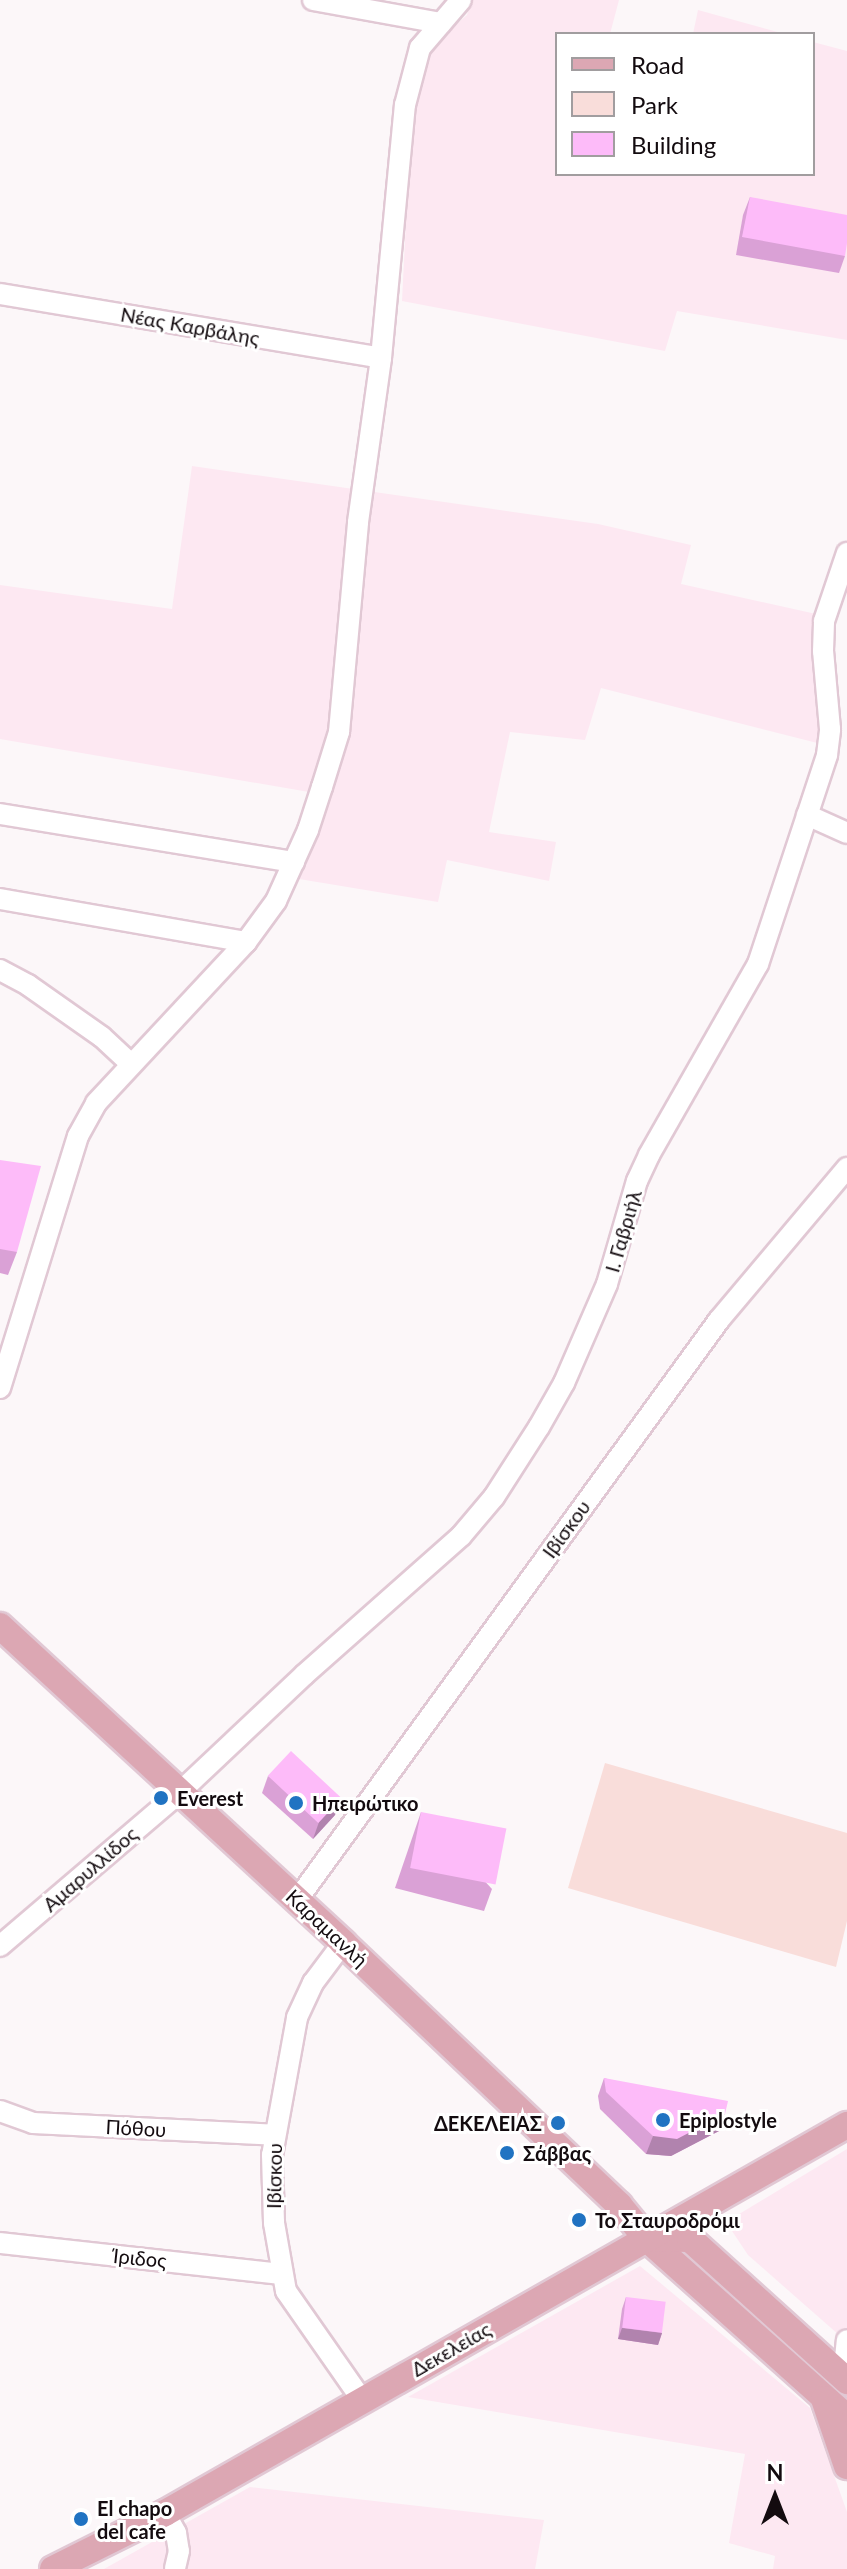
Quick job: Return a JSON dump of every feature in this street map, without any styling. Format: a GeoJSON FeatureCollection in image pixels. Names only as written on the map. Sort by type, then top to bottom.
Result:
{"type":"FeatureCollection","features":[{"type":"Feature","properties":{"kind":"main road","name":"Καραμανλή"},"geometry":{"type":"LineString","coordinates":[[0,1626],[343,1943],[619,2205],[646,2238],[847,2418]]}},
{"type":"Feature","properties":{"kind":"main road","name":"Δεκελείας"},"geometry":{"type":"LineString","coordinates":[[53,2569],[165,2513],[847,2125]]}},
{"type":"Feature","properties":{"kind":"main road"},"geometry":{"type":"LineString","coordinates":[[646,2238],[690,2239],[845,2379]]}},
{"type":"Feature","properties":{"kind":"main road"},"geometry":{"type":"LineString","coordinates":[[822,2395],[847,2466]]}},
{"type":"Feature","properties":{"kind":"street"},"geometry":{"type":"LineString","coordinates":[[313,0],[441,23]]}},
{"type":"Feature","properties":{"kind":"street"},"geometry":{"type":"LineString","coordinates":[[0,1388],[78,1136],[96,1103],[246,942],[276,901],[308,830],[339,732],[358,522],[381,358],[405,105],[420,48],[461,0]]}},
{"type":"Feature","properties":{"kind":"street","name":"Νέας Καρβάλης"},"geometry":{"type":"LineString","coordinates":[[0,294],[381,358]]}},
{"type":"Feature","properties":{"kind":"street","name":"Ι. Γαβριήλ"},"geometry":{"type":"LineString","coordinates":[[180,1792],[461,1536],[494,1497],[564,1383],[607,1284],[637,1181],[649,1155],[725,1019],[751,979],[807,815],[827,755],[830,729],[823,651],[824,621],[847,553]]}},
{"type":"Feature","properties":{"kind":"street"},"geometry":{"type":"LineString","coordinates":[[0,814],[294,862]]}},
{"type":"Feature","properties":{"kind":"street"},"geometry":{"type":"LineString","coordinates":[[807,815],[847,833]]}},
{"type":"Feature","properties":{"kind":"street"},"geometry":{"type":"LineString","coordinates":[[0,899],[246,942]]}},
{"type":"Feature","properties":{"kind":"street"},"geometry":{"type":"LineString","coordinates":[[0,970],[28,985],[102,1037],[131,1064]]}},
{"type":"Feature","properties":{"kind":"street","name":"Ιβίσκου"},"geometry":{"type":"LineString","coordinates":[[297,1900],[719,1320],[843,1178]]}},
{"type":"Feature","properties":{"kind":"street","name":"Αμαρυλλίδος"},"geometry":{"type":"LineString","coordinates":[[0,1946],[180,1792]]}},
{"type":"Feature","properties":{"kind":"street","name":"Ιβίσκου"},"geometry":{"type":"LineString","coordinates":[[343,1943],[313,1983],[300,2010],[275,2135],[274,2223],[280,2274],[296,2308],[362,2400]]}},
{"type":"Feature","properties":{"kind":"street","name":"Πόθου"},"geometry":{"type":"LineString","coordinates":[[0,2111],[33,2123],[275,2135]]}},
{"type":"Feature","properties":{"kind":"street","name":"Ίριδος"},"geometry":{"type":"LineString","coordinates":[[0,2243],[280,2274]]}},
{"type":"Feature","properties":{"kind":"street"},"geometry":{"type":"LineString","coordinates":[[845,2379],[847,2340]]}},
{"type":"Feature","properties":{"kind":"street"},"geometry":{"type":"LineString","coordinates":[[165,2513],[176,2533],[179,2551],[175,2569]]}},
{"type":"Feature","properties":{"kind":"shaded area"},"geometry":{"type":"Polygon","coordinates":[[[471,0],[619,0],[611,32],[555,32],[555,176],[815,176],[815,43],[847,51],[847,340],[677,311],[665,351],[402,301],[411,121],[426,51],[467,15],[471,0]]]}},
{"type":"Feature","properties":{"kind":"shaded area"},"geometry":{"type":"Polygon","coordinates":[[[698,10],[778,32],[693,32],[698,10]]]}},
{"type":"Feature","properties":{"kind":"shaded area"},"geometry":{"type":"Polygon","coordinates":[[[192,466],[598,524],[691,545],[681,584],[834,618],[830,649],[839,706],[833,747],[601,688],[585,740],[510,732],[489,832],[556,842],[549,881],[447,860],[438,902],[281,876],[309,792],[0,739],[0,585],[172,609],[192,466]]]}},
{"type":"Feature","properties":{"kind":"shaded area"},"geometry":{"type":"Polygon","coordinates":[[[847,2149],[847,2342],[748,2255],[726,2222],[847,2149]]]}},
{"type":"Feature","properties":{"kind":"shaded area"},"geometry":{"type":"Polygon","coordinates":[[[640,2266],[810,2408],[847,2512],[847,2569],[773,2569],[775,2556],[729,2543],[745,2454],[408,2397],[640,2266]]]}},
{"type":"Feature","properties":{"kind":"shaded area"},"geometry":{"type":"Polygon","coordinates":[[[250,2487],[544,2520],[535,2569],[104,2569],[250,2487]]]}},
{"type":"Feature","properties":{"kind":"green space"},"geometry":{"type":"Polygon","coordinates":[[[605,1763],[847,1833],[847,1921],[836,1967],[568,1888],[605,1763]]]}},
{"type":"Feature","properties":{"kind":"building"},"geometry":{"type":"Polygon","coordinates":[[[750,197],[847,215],[845,256],[742,237],[750,197]]]}},
{"type":"Feature","properties":{"kind":"building"},"geometry":{"type":"Polygon","coordinates":[[[0,1160],[41,1166],[17,1252],[0,1249],[0,1160]]]}},
{"type":"Feature","properties":{"kind":"building"},"geometry":{"type":"Polygon","coordinates":[[[291,1751],[341,1798],[318,1823],[268,1776],[291,1751]]]}},
{"type":"Feature","properties":{"kind":"building"},"geometry":{"type":"Polygon","coordinates":[[[421,1812],[506,1829],[496,1885],[410,1868],[421,1812]]]}},
{"type":"Feature","properties":{"kind":"building"},"geometry":{"type":"Polygon","coordinates":[[[604,2078],[728,2101],[725,2114],[677,2139],[653,2136],[606,2092],[604,2078]]]}},
{"type":"Feature","properties":{"kind":"building"},"geometry":{"type":"Polygon","coordinates":[[[626,2297],[666,2302],[662,2333],[622,2328],[626,2297]]]}},
{"type":"Feature","properties":{"kind":"place","name":"Everest"},"geometry":{"type":"Point","coordinates":[161,1798]}},
{"type":"Feature","properties":{"kind":"place","name":"Ηπειρώτικο"},"geometry":{"type":"Point","coordinates":[296,1803]}},
{"type":"Feature","properties":{"kind":"place","name":"Epiplostyle"},"geometry":{"type":"Point","coordinates":[663,2120]}},
{"type":"Feature","properties":{"kind":"place","name":"ΔΕΚΕΛΕΙΑΣ"},"geometry":{"type":"Point","coordinates":[558,2123]}},
{"type":"Feature","properties":{"kind":"place","name":"Σάββας"},"geometry":{"type":"Point","coordinates":[507,2153]}},
{"type":"Feature","properties":{"kind":"place","name":"Το Σταυροδρόμι"},"geometry":{"type":"Point","coordinates":[579,2220]}},
{"type":"Feature","properties":{"kind":"place","name":"El chapo del cafe"},"geometry":{"type":"Point","coordinates":[81,2519]}}]}
